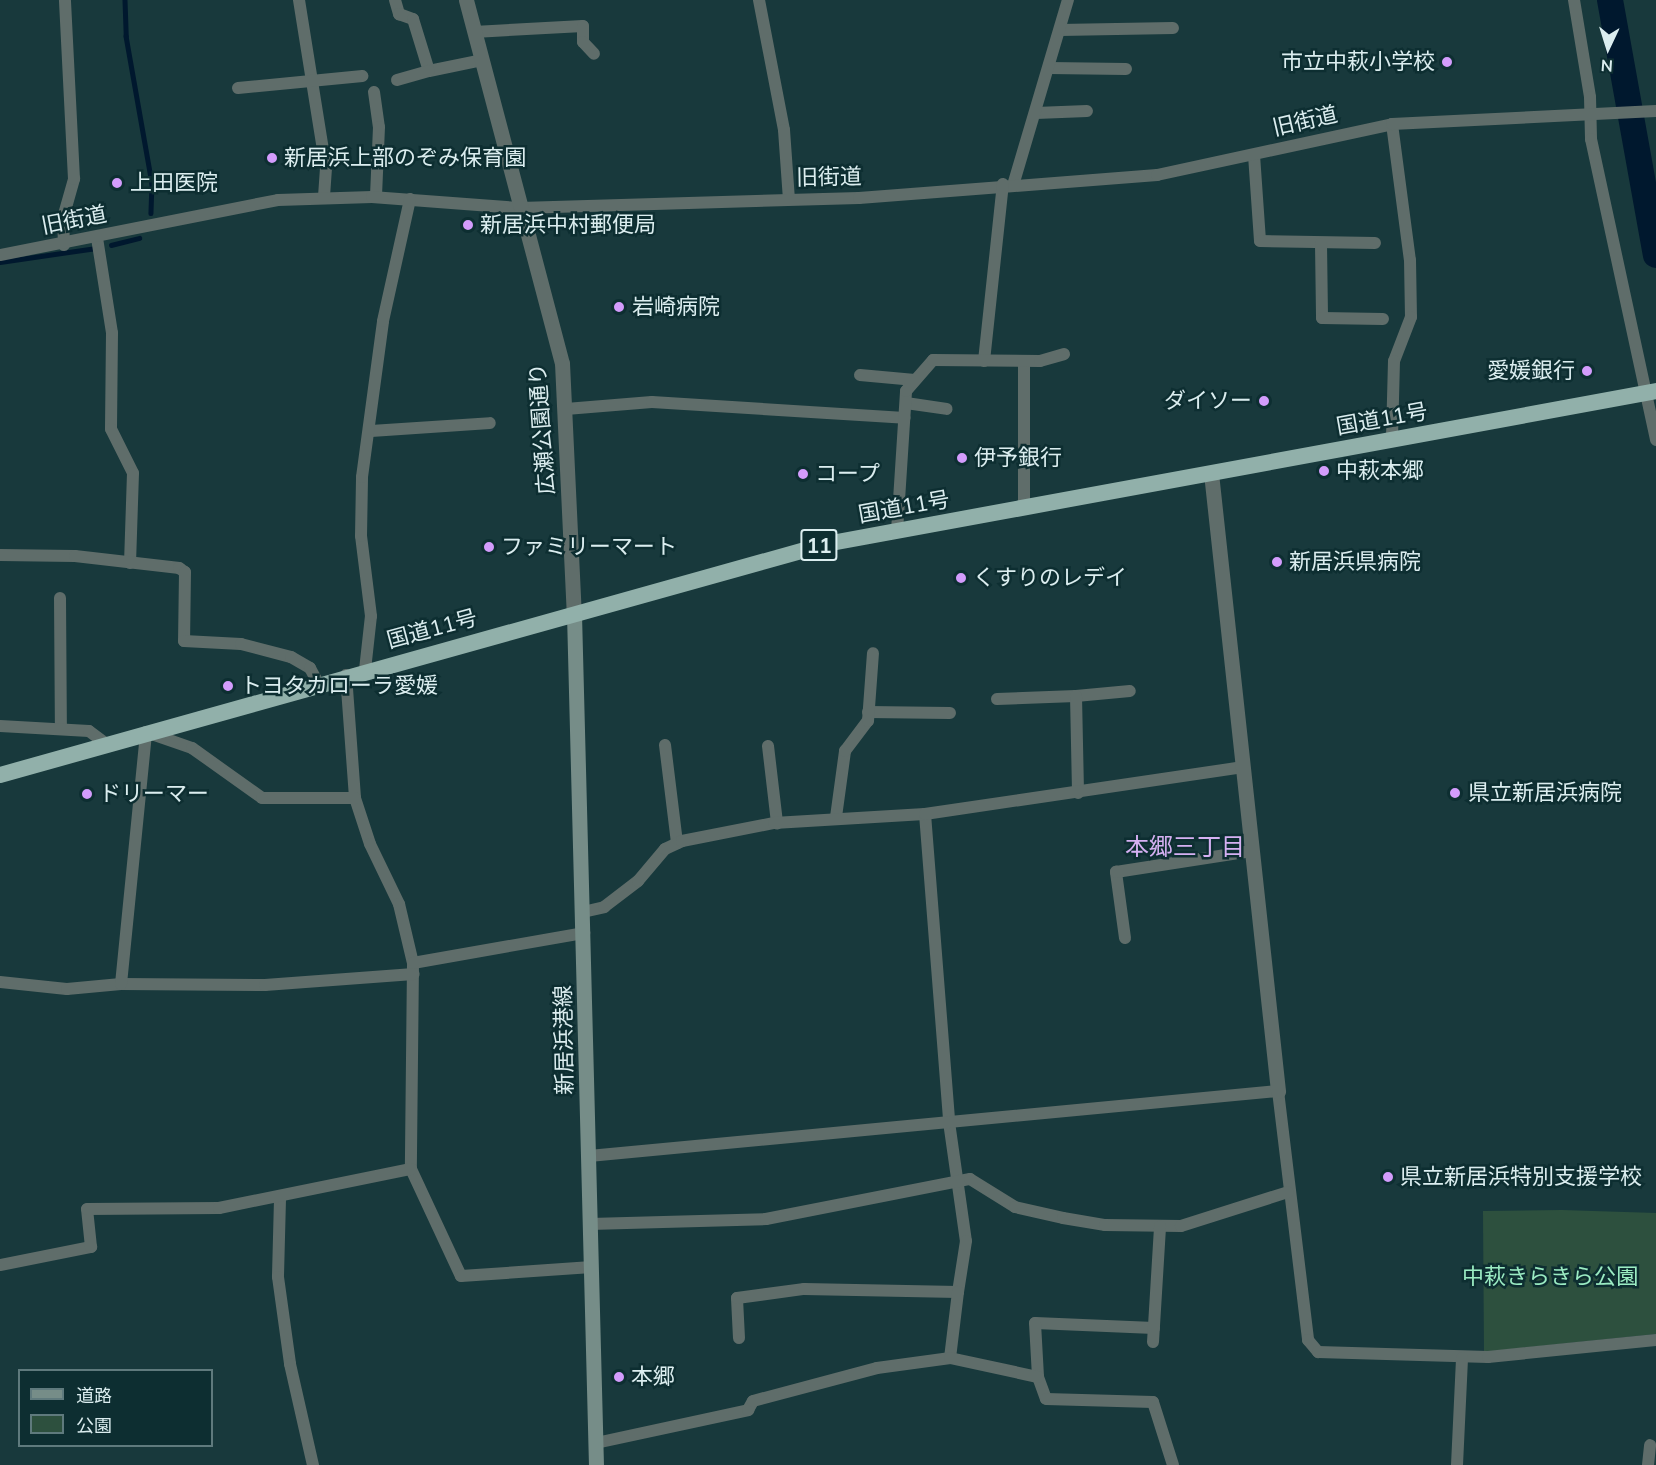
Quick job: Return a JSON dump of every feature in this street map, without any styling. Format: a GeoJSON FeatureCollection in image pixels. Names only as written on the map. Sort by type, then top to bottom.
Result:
{"type":"FeatureCollection","features":[{"type":"Feature","properties":{"kind":"highway","name":"国道11号"},"geometry":{"type":"LineString","coordinates":[[0,775],[318,682],[574,614],[761,560],[1024,507],[1651,392]]}},
{"type":"Feature","properties":{"kind":"main road","name":"新居浜港線"},"geometry":{"type":"LineString","coordinates":[[574,614],[596,1465]]}},
{"type":"Feature","properties":{"kind":"street"},"geometry":{"type":"LineString","coordinates":[[64,245],[63,218],[74,179],[65,0]]}},
{"type":"Feature","properties":{"kind":"street"},"geometry":{"type":"LineString","coordinates":[[299,0],[326,168],[324,197]]}},
{"type":"Feature","properties":{"kind":"street"},"geometry":{"type":"LineString","coordinates":[[395,0],[399,14],[413,19],[429,71]]}},
{"type":"Feature","properties":{"kind":"street","name":"広瀬公園通り"},"geometry":{"type":"LineString","coordinates":[[466,0],[562,363],[574,614]]}},
{"type":"Feature","properties":{"kind":"street"},"geometry":{"type":"LineString","coordinates":[[759,0],[784,130],[789,199]]}},
{"type":"Feature","properties":{"kind":"street"},"geometry":{"type":"LineString","coordinates":[[984,361],[1008,183],[1036,113],[1068,0]]}},
{"type":"Feature","properties":{"kind":"street"},"geometry":{"type":"LineString","coordinates":[[1574,0],[1596,118],[1591,139],[1651,392],[1656,440]]}},
{"type":"Feature","properties":{"kind":"street"},"geometry":{"type":"LineString","coordinates":[[474,32],[583,26],[583,42],[594,54]]}},
{"type":"Feature","properties":{"kind":"street"},"geometry":{"type":"LineString","coordinates":[[1060,30],[1173,28]]}},
{"type":"Feature","properties":{"kind":"street"},"geometry":{"type":"LineString","coordinates":[[397,80],[482,60]]}},
{"type":"Feature","properties":{"kind":"street"},"geometry":{"type":"LineString","coordinates":[[1049,68],[1126,69]]}},
{"type":"Feature","properties":{"kind":"street"},"geometry":{"type":"LineString","coordinates":[[238,88],[313,83],[362,76]]}},
{"type":"Feature","properties":{"kind":"street"},"geometry":{"type":"LineString","coordinates":[[374,92],[376,197]]}},
{"type":"Feature","properties":{"kind":"street"},"geometry":{"type":"LineString","coordinates":[[1036,113],[1087,111]]}},
{"type":"Feature","properties":{"kind":"street","name":"旧街道"},"geometry":{"type":"LineString","coordinates":[[0,255],[64,245],[278,200],[376,197],[520,208],[870,197],[1008,183],[1157,175],[1392,124],[1518,115],[1596,118],[1656,111]]}},
{"type":"Feature","properties":{"kind":"street"},"geometry":{"type":"LineString","coordinates":[[1392,124],[1410,260],[1411,317],[1394,361],[1392,440]]}},
{"type":"Feature","properties":{"kind":"street"},"geometry":{"type":"LineString","coordinates":[[1254,155],[1260,241],[1375,243]]}},
{"type":"Feature","properties":{"kind":"street"},"geometry":{"type":"LineString","coordinates":[[365,670],[371,616],[360,509],[383,321],[410,199]]}},
{"type":"Feature","properties":{"kind":"street"},"geometry":{"type":"LineString","coordinates":[[98,238],[112,333],[111,429],[133,473],[130,563]]}},
{"type":"Feature","properties":{"kind":"street"},"geometry":{"type":"LineString","coordinates":[[1322,243],[1322,318],[1383,319]]}},
{"type":"Feature","properties":{"kind":"street"},"geometry":{"type":"LineString","coordinates":[[897,531],[906,403],[915,380],[933,360],[1024,362],[1064,354]]}},
{"type":"Feature","properties":{"kind":"street"},"geometry":{"type":"LineString","coordinates":[[1024,362],[1024,507]]}},
{"type":"Feature","properties":{"kind":"street"},"geometry":{"type":"LineString","coordinates":[[861,375],[915,380]]}},
{"type":"Feature","properties":{"kind":"street"},"geometry":{"type":"LineString","coordinates":[[566,409],[652,402],[904,418]]}},
{"type":"Feature","properties":{"kind":"street"},"geometry":{"type":"LineString","coordinates":[[906,403],[947,409]]}},
{"type":"Feature","properties":{"kind":"street"},"geometry":{"type":"LineString","coordinates":[[371,431],[490,423]]}},
{"type":"Feature","properties":{"kind":"street"},"geometry":{"type":"LineString","coordinates":[[1211,473],[1288,1192],[1308,1340],[1318,1352],[1462,1358],[1656,1340]]}},
{"type":"Feature","properties":{"kind":"street"},"geometry":{"type":"LineString","coordinates":[[0,555],[130,563],[186,572],[184,641],[241,644],[291,657],[310,668],[318,682]]}},
{"type":"Feature","properties":{"kind":"street"},"geometry":{"type":"LineString","coordinates":[[60,598],[61,727]]}},
{"type":"Feature","properties":{"kind":"street"},"geometry":{"type":"LineString","coordinates":[[836,817],[845,751],[868,712],[873,653]]}},
{"type":"Feature","properties":{"kind":"street"},"geometry":{"type":"LineString","coordinates":[[346,675],[355,798],[370,844],[399,904],[414,968],[411,1169],[460,1276],[592,1267]]}},
{"type":"Feature","properties":{"kind":"street"},"geometry":{"type":"LineString","coordinates":[[997,699],[1130,691]]}},
{"type":"Feature","properties":{"kind":"street"},"geometry":{"type":"LineString","coordinates":[[1076,696],[1078,793]]}},
{"type":"Feature","properties":{"kind":"street"},"geometry":{"type":"LineString","coordinates":[[868,712],[950,713]]}},
{"type":"Feature","properties":{"kind":"street"},"geometry":{"type":"LineString","coordinates":[[0,726],[61,727],[89,731],[106,744]]}},
{"type":"Feature","properties":{"kind":"street"},"geometry":{"type":"LineString","coordinates":[[121,984],[146,732],[192,748],[262,798],[355,798]]}},
{"type":"Feature","properties":{"kind":"street"},"geometry":{"type":"LineString","coordinates":[[665,745],[677,843]]}},
{"type":"Feature","properties":{"kind":"street"},"geometry":{"type":"LineString","coordinates":[[768,746],[777,823]]}},
{"type":"Feature","properties":{"kind":"street"},"geometry":{"type":"LineString","coordinates":[[583,912],[604,907],[677,843],[777,823],[836,817],[925,814],[1242,767]]}},
{"type":"Feature","properties":{"kind":"street"},"geometry":{"type":"LineString","coordinates":[[925,814],[949,1122],[956,1185],[966,1241],[950,1358]]}},
{"type":"Feature","properties":{"kind":"street"},"geometry":{"type":"LineString","coordinates":[[1125,938],[1116,872],[1251,851]]}},
{"type":"Feature","properties":{"kind":"street"},"geometry":{"type":"LineString","coordinates":[[0,981],[67,989],[121,984],[265,985],[414,968],[584,933]]}},
{"type":"Feature","properties":{"kind":"street"},"geometry":{"type":"LineString","coordinates":[[589,1156],[1278,1091]]}},
{"type":"Feature","properties":{"kind":"street"},"geometry":{"type":"LineString","coordinates":[[0,1264],[91,1246],[87,1209],[219,1208],[280,1199],[324,1184],[411,1169]]}},
{"type":"Feature","properties":{"kind":"street"},"geometry":{"type":"LineString","coordinates":[[590,1224],[766,1219],[956,1185],[970,1179],[1015,1207],[1063,1218],[1160,1226],[1205,1221],[1288,1192]]}},
{"type":"Feature","properties":{"kind":"street"},"geometry":{"type":"LineString","coordinates":[[280,1199],[278,1277],[290,1364],[313,1465]]}},
{"type":"Feature","properties":{"kind":"street"},"geometry":{"type":"LineString","coordinates":[[1153,1342],[1160,1226]]}},
{"type":"Feature","properties":{"kind":"street"},"geometry":{"type":"LineString","coordinates":[[739,1338],[737,1298],[804,1289],[958,1292]]}},
{"type":"Feature","properties":{"kind":"street"},"geometry":{"type":"LineString","coordinates":[[1154,1328],[1035,1323],[1038,1377],[1046,1399],[1153,1402],[1173,1465]]}},
{"type":"Feature","properties":{"kind":"street"},"geometry":{"type":"LineString","coordinates":[[605,1465],[596,1443],[748,1410],[753,1401],[821,1381],[950,1358],[1038,1377]]}},
{"type":"Feature","properties":{"kind":"street"},"geometry":{"type":"LineString","coordinates":[[1457,1465],[1462,1358]]}},
{"type":"Feature","properties":{"kind":"street"},"geometry":{"type":"LineString","coordinates":[[1648,1465],[1650,1445]]}},
{"type":"Feature","properties":{"kind":"green space","name":"中萩きらきら公園"},"geometry":{"type":"Polygon","coordinates":[[[1562,1210],[1656,1213],[1656,1334],[1484,1352],[1483,1211],[1562,1210]]]}},
{"type":"Feature","properties":{"kind":"waterway"},"geometry":{"type":"LineString","coordinates":[[125,0],[126,36],[152,183],[151,213]]}},
{"type":"Feature","properties":{"kind":"waterway"},"geometry":{"type":"LineString","coordinates":[[1610,0],[1656,255]]}},
{"type":"Feature","properties":{"kind":"waterway"},"geometry":{"type":"LineString","coordinates":[[111,245],[139,238]]}},
{"type":"Feature","properties":{"kind":"waterway"},"geometry":{"type":"LineString","coordinates":[[0,262],[96,248]]}},
{"type":"Feature","properties":{"kind":"place","name":"市立中萩小学校"},"geometry":{"type":"Point","coordinates":[1447,62]}},
{"type":"Feature","properties":{"kind":"place","name":"新居浜上部のぞみ保育園"},"geometry":{"type":"Point","coordinates":[272,158]}},
{"type":"Feature","properties":{"kind":"place","name":"上田医院"},"geometry":{"type":"Point","coordinates":[117,183]}},
{"type":"Feature","properties":{"kind":"place","name":"新居浜中村郵便局"},"geometry":{"type":"Point","coordinates":[468,225]}},
{"type":"Feature","properties":{"kind":"place","name":"岩崎病院"},"geometry":{"type":"Point","coordinates":[619,307]}},
{"type":"Feature","properties":{"kind":"place","name":"愛媛銀行"},"geometry":{"type":"Point","coordinates":[1587,371]}},
{"type":"Feature","properties":{"kind":"place","name":"ダイソー"},"geometry":{"type":"Point","coordinates":[1264,401]}},
{"type":"Feature","properties":{"kind":"place","name":"伊予銀行"},"geometry":{"type":"Point","coordinates":[962,458]}},
{"type":"Feature","properties":{"kind":"place","name":"中萩本郷"},"geometry":{"type":"Point","coordinates":[1324,471]}},
{"type":"Feature","properties":{"kind":"place","name":"コープ"},"geometry":{"type":"Point","coordinates":[803,474]}},
{"type":"Feature","properties":{"kind":"place","name":"ファミリーマート"},"geometry":{"type":"Point","coordinates":[489,547]}},
{"type":"Feature","properties":{"kind":"place","name":"新居浜県病院"},"geometry":{"type":"Point","coordinates":[1277,562]}},
{"type":"Feature","properties":{"kind":"place","name":"くすりのレデイ"},"geometry":{"type":"Point","coordinates":[961,578]}},
{"type":"Feature","properties":{"kind":"place","name":"トヨタカローラ愛媛"},"geometry":{"type":"Point","coordinates":[228,686]}},
{"type":"Feature","properties":{"kind":"place","name":"県立新居浜病院"},"geometry":{"type":"Point","coordinates":[1455,793]}},
{"type":"Feature","properties":{"kind":"place","name":"ドリーマー"},"geometry":{"type":"Point","coordinates":[87,794]}},
{"type":"Feature","properties":{"kind":"place","name":"県立新居浜特別支援学校"},"geometry":{"type":"Point","coordinates":[1388,1177]}},
{"type":"Feature","properties":{"kind":"place","name":"本郷"},"geometry":{"type":"Point","coordinates":[619,1377]}},
{"type":"Feature","properties":{"kind":"district","name":"本郷三丁目"},"geometry":{"type":"Point","coordinates":[1185,847]}}]}
